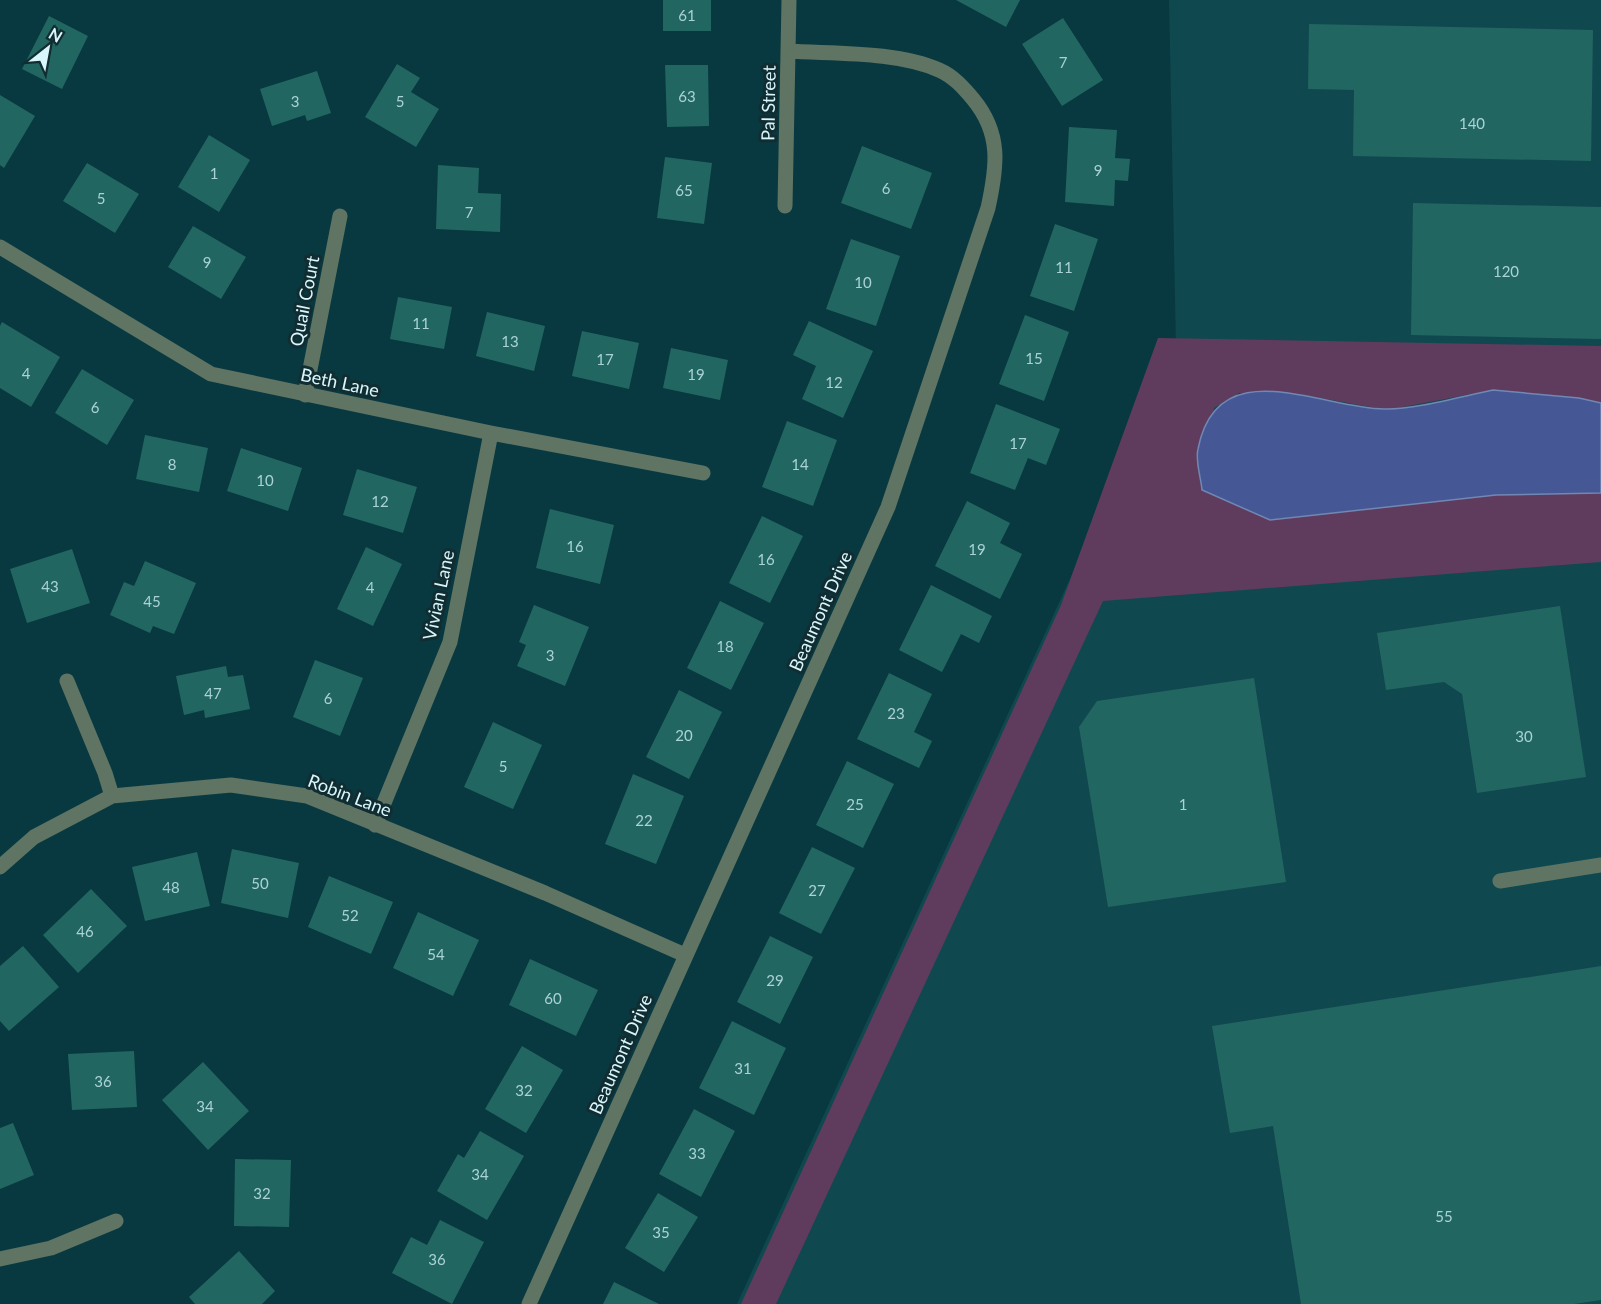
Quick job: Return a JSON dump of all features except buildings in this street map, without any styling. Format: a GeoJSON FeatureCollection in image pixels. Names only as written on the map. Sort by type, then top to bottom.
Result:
{"type":"FeatureCollection","features":[{"type":"Feature","properties":{"kind":"street","name":"Pal Street"},"geometry":{"type":"LineString","coordinates":[[785,206],[789,0]]}},
{"type":"Feature","properties":{"kind":"street","name":"Beaumont Drive"},"geometry":{"type":"LineString","coordinates":[[529,1304],[888,507],[988,208],[995,174],[994,136],[982,110],[957,80],[938,69],[894,58],[788,51]]}},
{"type":"Feature","properties":{"kind":"street","name":"Quail Court"},"geometry":{"type":"LineString","coordinates":[[305,394],[340,216]]}},
{"type":"Feature","properties":{"kind":"street","name":"Beth Lane"},"geometry":{"type":"LineString","coordinates":[[0,247],[211,374],[491,433],[703,473]]}},
{"type":"Feature","properties":{"kind":"street","name":"Vivian Lane"},"geometry":{"type":"LineString","coordinates":[[375,825],[450,642],[491,433]]}},
{"type":"Feature","properties":{"kind":"street"},"geometry":{"type":"LineString","coordinates":[[67,681],[105,773],[112,796]]}},
{"type":"Feature","properties":{"kind":"street","name":"Robin Lane"},"geometry":{"type":"LineString","coordinates":[[0,867],[34,837],[112,796],[231,785],[307,796],[544,893],[685,955]]}},
{"type":"Feature","properties":{"kind":"street"},"geometry":{"type":"LineString","coordinates":[[1500,881],[1601,865]]}},
{"type":"Feature","properties":{"kind":"street"},"geometry":{"type":"LineString","coordinates":[[0,1259],[51,1248],[116,1221]]}},
{"type":"Feature","properties":{"kind":"shaded area"},"geometry":{"type":"Polygon","coordinates":[[[1169,0],[1601,0],[1601,1304],[737,1304],[1176,348],[1169,0]]]}},
{"type":"Feature","properties":{"kind":"shaded area"},"geometry":{"type":"Polygon","coordinates":[[[1158,338],[1601,346],[1601,403],[1579,398],[1493,390],[1387,410],[1298,394],[1239,393],[1214,408],[1202,489],[1270,520],[1496,495],[1601,493],[1601,562],[1103,601],[776,1304],[741,1304],[1061,605],[1158,338]]]}},
{"type":"Feature","properties":{"kind":"water"},"geometry":{"type":"Polygon","coordinates":[[[1493,390],[1579,398],[1601,403],[1601,493],[1496,495],[1270,520],[1202,490],[1197,453],[1209,419],[1226,401],[1248,393],[1274,392],[1302,395],[1358,406],[1396,409],[1493,390]]]}}]}
